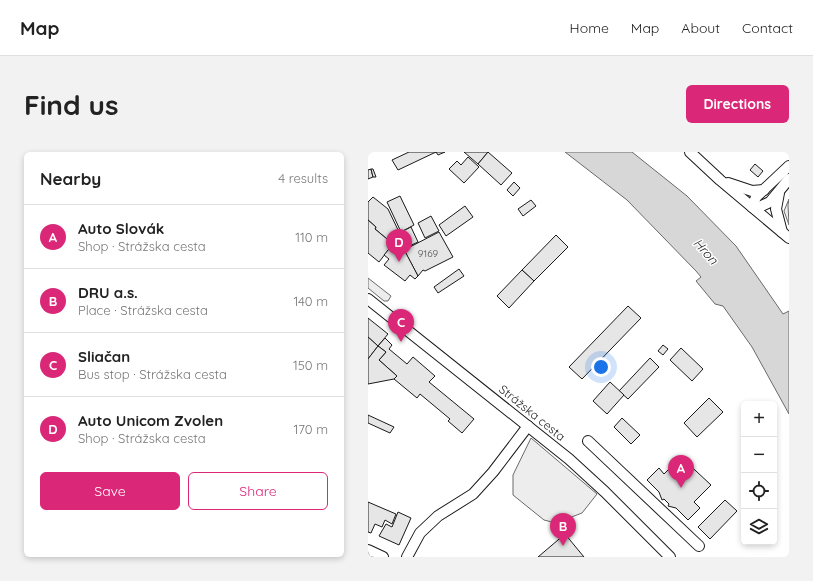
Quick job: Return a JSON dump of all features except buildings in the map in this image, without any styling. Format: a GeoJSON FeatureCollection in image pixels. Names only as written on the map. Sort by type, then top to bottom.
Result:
{"type":"FeatureCollection","features":[{"type":"Feature","properties":{"kind":"street"},"geometry":{"type":"LineString","coordinates":[[690,152],[720,180],[785,235]]}},
{"type":"Feature","properties":{"kind":"street"},"geometry":{"type":"LineString","coordinates":[[753,208],[756,197],[789,166]]}},
{"type":"Feature","properties":{"kind":"street"},"geometry":{"type":"LineString","coordinates":[[720,180],[752,191],[764,190]]}},
{"type":"Feature","properties":{"kind":"street"},"geometry":{"type":"LineString","coordinates":[[753,208],[770,202],[789,180]]}},
{"type":"Feature","properties":{"kind":"street"},"geometry":{"type":"LineString","coordinates":[[779,192],[776,209],[785,235]]}},
{"type":"Feature","properties":{"kind":"street","name":"Strážska cesta"},"geometry":{"type":"LineString","coordinates":[[368,299],[528,426],[594,481],[670,557]]}},
{"type":"Feature","properties":{"kind":"street"},"geometry":{"type":"LineString","coordinates":[[407,557],[420,533],[438,516],[473,494],[493,472],[528,426]]}},
{"type":"Feature","properties":{"kind":"street"},"geometry":{"type":"LineString","coordinates":[[588,441],[699,546]]}},
{"type":"Feature","properties":{"kind":"street"},"geometry":{"type":"LineString","coordinates":[[368,550],[383,557]]}},
{"type":"Feature","properties":{"kind":"shaded area"},"geometry":{"type":"Polygon","coordinates":[[[789,199],[788,205],[789,225],[784,211],[789,199]]]}},
{"type":"Feature","properties":{"kind":"shaded area"},"geometry":{"type":"Polygon","coordinates":[[[368,278],[391,296],[388,301],[384,301],[368,288],[368,278]]]}},
{"type":"Feature","properties":{"kind":"shaded area"},"geometry":{"type":"Polygon","coordinates":[[[531,438],[597,494],[582,513],[556,523],[544,520],[513,495],[513,475],[531,438]]]}},
{"type":"Feature","properties":{"kind":"water","name":"Hron"},"geometry":{"type":"Polygon","coordinates":[[[565,152],[632,152],[687,196],[736,246],[783,314],[789,311],[789,414],[752,347],[723,306],[715,304],[696,281],[701,277],[696,271],[627,200],[565,152]]]}},
{"type":"Feature","properties":{"kind":"place","name":"Auto Unicom Zvolen"},"geometry":{"type":"Point","coordinates":[399,262]}},
{"type":"Feature","properties":{"kind":"place","name":"Sliačan"},"geometry":{"type":"Point","coordinates":[401,342]}},
{"type":"Feature","properties":{"kind":"place","name":"Auto Slovák"},"geometry":{"type":"Point","coordinates":[681,488]}},
{"type":"Feature","properties":{"kind":"place","name":"DRU a.s."},"geometry":{"type":"Point","coordinates":[563,546]}}]}
